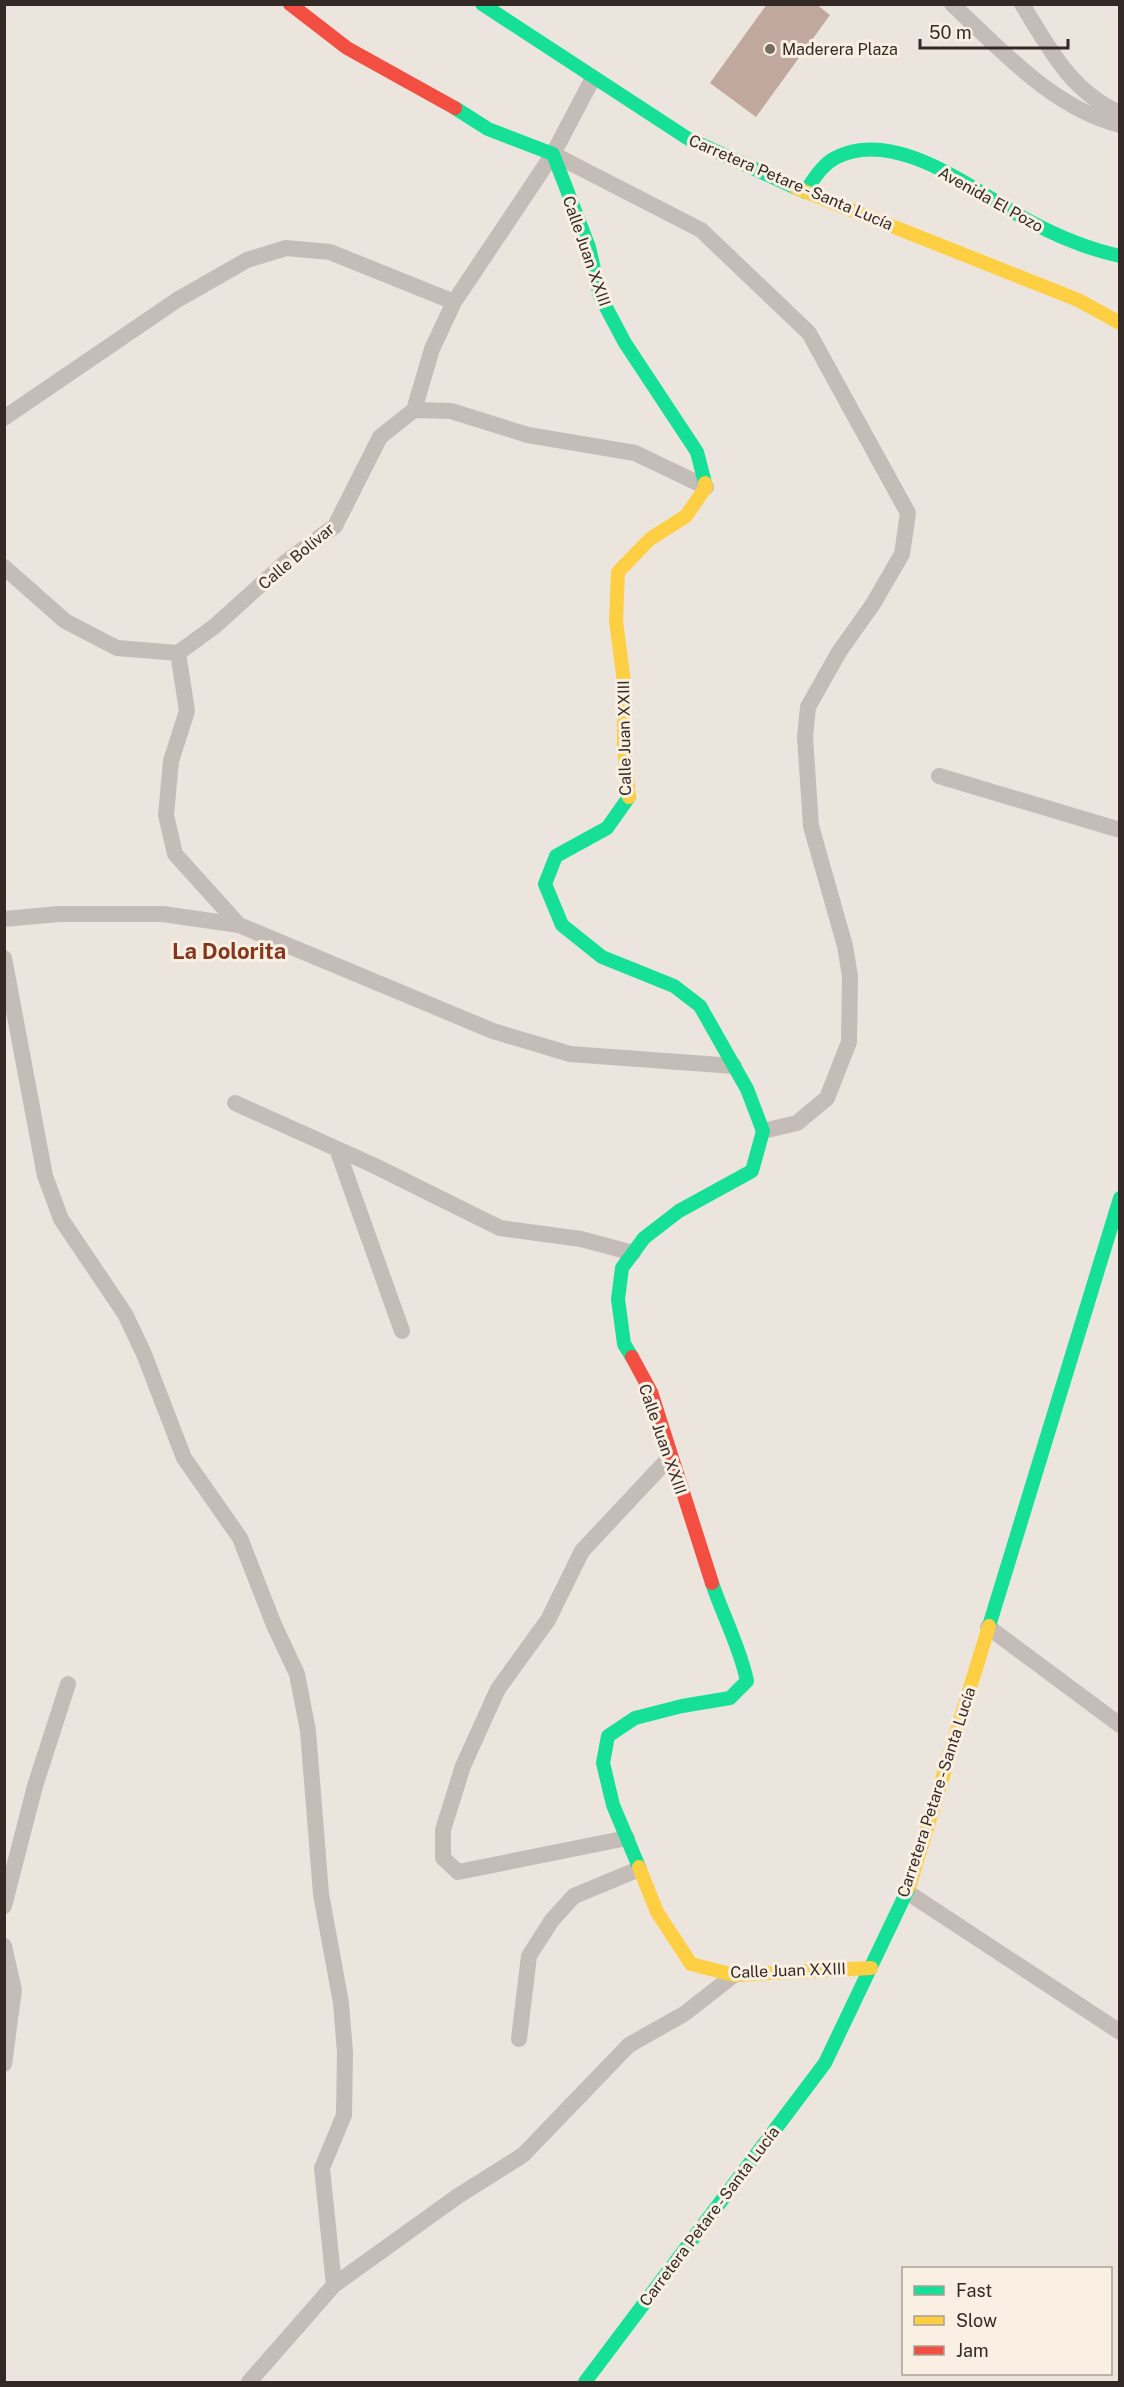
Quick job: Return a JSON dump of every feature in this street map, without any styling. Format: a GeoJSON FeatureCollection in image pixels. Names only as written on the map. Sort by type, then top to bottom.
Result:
{"type":"FeatureCollection","features":[{"type":"Feature","properties":{"kind":"street"},"geometry":{"type":"LineString","coordinates":[[290,4],[346,48],[423,89],[488,129],[553,154],[701,230],[809,333],[908,513],[902,554],[873,604],[839,652],[808,707],[806,727],[812,826],[845,946],[850,976],[849,1042],[827,1098],[796,1123],[763,1131]]}},
{"type":"Feature","properties":{"kind":"street","name":"Carretera Petare - Santa Lucía"},"geometry":{"type":"LineString","coordinates":[[482,4],[687,138],[804,192],[1078,300],[1119,323]]}},
{"type":"Feature","properties":{"kind":"street"},"geometry":{"type":"LineString","coordinates":[[952,4],[1022,70],[1080,110],[1096,119],[1119,125]]}},
{"type":"Feature","properties":{"kind":"street"},"geometry":{"type":"LineString","coordinates":[[1022,4],[1046,43],[1078,86],[1094,100],[1119,113]]}},
{"type":"Feature","properties":{"kind":"street"},"geometry":{"type":"LineString","coordinates":[[594,78],[553,154],[454,302],[432,349],[414,410],[451,411],[528,435],[635,453],[706,488]]}},
{"type":"Feature","properties":{"kind":"street","name":"Avenida El Pozo"},"geometry":{"type":"LineString","coordinates":[[804,192],[823,167],[836,158],[853,152],[883,152],[913,159],[950,174],[1006,208],[1059,236],[1087,248],[1119,256]]}},
{"type":"Feature","properties":{"kind":"street","name":"Calle Juan XXIII"},"geometry":{"type":"LineString","coordinates":[[553,154],[589,247],[600,296],[625,343],[697,452],[706,488],[686,516],[650,539],[618,572],[616,621],[624,682],[624,748],[629,799],[607,828],[556,856],[545,885],[562,925],[602,957],[674,986],[700,1006],[747,1089],[763,1131],[752,1171],[679,1211],[644,1238],[622,1268],[618,1299],[624,1344],[651,1392],[710,1577],[725,1620],[742,1657],[747,1681],[730,1698],[682,1706],[635,1718],[608,1736],[603,1763],[613,1805],[657,1912],[691,1964],[734,1975],[870,1968]]}},
{"type":"Feature","properties":{"kind":"street"},"geometry":{"type":"LineString","coordinates":[[4,418],[177,300],[247,260],[286,248],[330,252],[454,302]]}},
{"type":"Feature","properties":{"kind":"street"},"geometry":{"type":"LineString","coordinates":[[1078,300],[1119,312]]}},
{"type":"Feature","properties":{"kind":"street","name":"Calle Bolívar"},"geometry":{"type":"LineString","coordinates":[[178,653],[215,626],[287,561],[335,526],[380,437],[414,410]]}},
{"type":"Feature","properties":{"kind":"street"},"geometry":{"type":"LineString","coordinates":[[4,567],[65,621],[117,648],[178,653],[187,711],[171,761],[166,815],[170,834],[175,854],[238,925]]}},
{"type":"Feature","properties":{"kind":"street"},"geometry":{"type":"LineString","coordinates":[[939,776],[1119,830]]}},
{"type":"Feature","properties":{"kind":"street"},"geometry":{"type":"LineString","coordinates":[[4,919],[58,914],[163,914],[238,925],[493,1031],[570,1054],[734,1066]]}},
{"type":"Feature","properties":{"kind":"street"},"geometry":{"type":"LineString","coordinates":[[4,958],[45,1176],[61,1219],[125,1314],[144,1354],[184,1458],[240,1538],[274,1625],[297,1674],[308,1731],[321,1894],[341,2003],[345,2052],[344,2115],[322,2168],[334,2285]]}},
{"type":"Feature","properties":{"kind":"street"},"geometry":{"type":"LineString","coordinates":[[235,1103],[337,1149],[500,1228],[581,1239],[633,1253]]}},
{"type":"Feature","properties":{"kind":"street"},"geometry":{"type":"LineString","coordinates":[[337,1149],[402,1331]]}},
{"type":"Feature","properties":{"kind":"street","name":"Carretera Petare - Santa Lucía"},"geometry":{"type":"LineString","coordinates":[[585,2382],[825,2062],[907,1892],[988,1627],[1113,1245],[1119,1198]]}},
{"type":"Feature","properties":{"kind":"street"},"geometry":{"type":"LineString","coordinates":[[627,1838],[458,1872],[443,1858],[443,1830],[463,1766],[498,1689],[548,1620],[582,1551],[670,1457]]}},
{"type":"Feature","properties":{"kind":"street"},"geometry":{"type":"LineString","coordinates":[[988,1627],[1119,1725]]}},
{"type":"Feature","properties":{"kind":"street"},"geometry":{"type":"LineString","coordinates":[[4,1906],[35,1786],[69,1684]]}},
{"type":"Feature","properties":{"kind":"street"},"geometry":{"type":"LineString","coordinates":[[519,2039],[529,1956],[552,1920],[574,1896],[639,1869]]}},
{"type":"Feature","properties":{"kind":"street"},"geometry":{"type":"LineString","coordinates":[[907,1892],[1119,2032]]}},
{"type":"Feature","properties":{"kind":"street"},"geometry":{"type":"LineString","coordinates":[[4,1946],[14,1990],[4,2064]]}},
{"type":"Feature","properties":{"kind":"street"},"geometry":{"type":"LineString","coordinates":[[249,2382],[285,2344],[334,2285],[458,2196],[523,2155],[629,2045],[684,2014],[734,1975]]}},
{"type":"Feature","properties":{"kind":"building","name":"Maderera Plaza"},"geometry":{"type":"Polygon","coordinates":[[[767,4],[816,4],[830,15],[756,117],[710,83],[767,4]]]}},
{"type":"Feature","properties":{"kind":"traffic: fast"},"geometry":{"type":"LineString","coordinates":[[482,4],[687,138],[796,188]]}},
{"type":"Feature","properties":{"kind":"traffic: fast"},"geometry":{"type":"LineString","coordinates":[[455,108],[488,129],[553,154],[589,247],[600,296],[625,343],[697,452],[705,483]]}},
{"type":"Feature","properties":{"kind":"traffic: fast"},"geometry":{"type":"LineString","coordinates":[[805,192],[822,169],[835,158],[859,150],[884,150],[911,157],[937,168],[1052,233],[1120,256]]}},
{"type":"Feature","properties":{"kind":"traffic: fast"},"geometry":{"type":"LineString","coordinates":[[629,797],[607,828],[556,856],[545,884],[562,925],[602,957],[674,986],[700,1006],[747,1089],[763,1131],[752,1171],[679,1211],[644,1238],[622,1268],[618,1299],[624,1344],[632,1357]]}},
{"type":"Feature","properties":{"kind":"traffic: fast"},"geometry":{"type":"LineString","coordinates":[[989,1626],[1120,1198]]}},
{"type":"Feature","properties":{"kind":"traffic: fast"},"geometry":{"type":"LineString","coordinates":[[639,1867],[613,1805],[603,1763],[608,1736],[635,1718],[682,1706],[730,1698],[747,1681],[740,1656],[712,1583]]}},
{"type":"Feature","properties":{"kind":"traffic: fast"},"geometry":{"type":"LineString","coordinates":[[585,2382],[825,2063],[909,1887]]}},
{"type":"Feature","properties":{"kind":"traffic: slow"},"geometry":{"type":"LineString","coordinates":[[796,188],[1078,300],[1120,323]]}},
{"type":"Feature","properties":{"kind":"traffic: slow"},"geometry":{"type":"LineString","coordinates":[[629,797],[624,748],[624,682],[616,621],[618,572],[650,539],[686,516],[706,487],[705,483]]}},
{"type":"Feature","properties":{"kind":"traffic: slow"},"geometry":{"type":"LineString","coordinates":[[909,1887],[989,1626]]}},
{"type":"Feature","properties":{"kind":"traffic: slow"},"geometry":{"type":"LineString","coordinates":[[639,1867],[657,1912],[691,1964],[734,1975],[871,1968]]}},
{"type":"Feature","properties":{"kind":"traffic: jam"},"geometry":{"type":"LineString","coordinates":[[290,4],[347,48],[455,108]]}},
{"type":"Feature","properties":{"kind":"traffic: jam"},"geometry":{"type":"LineString","coordinates":[[632,1357],[651,1392],[712,1583]]}},
{"type":"Feature","properties":{"kind":"place","name":"Maderera Plaza"},"geometry":{"type":"Point","coordinates":[770,49]}},
{"type":"Feature","properties":{"kind":"district","name":"La Dolorita"},"geometry":{"type":"Point","coordinates":[229,951]}}]}
